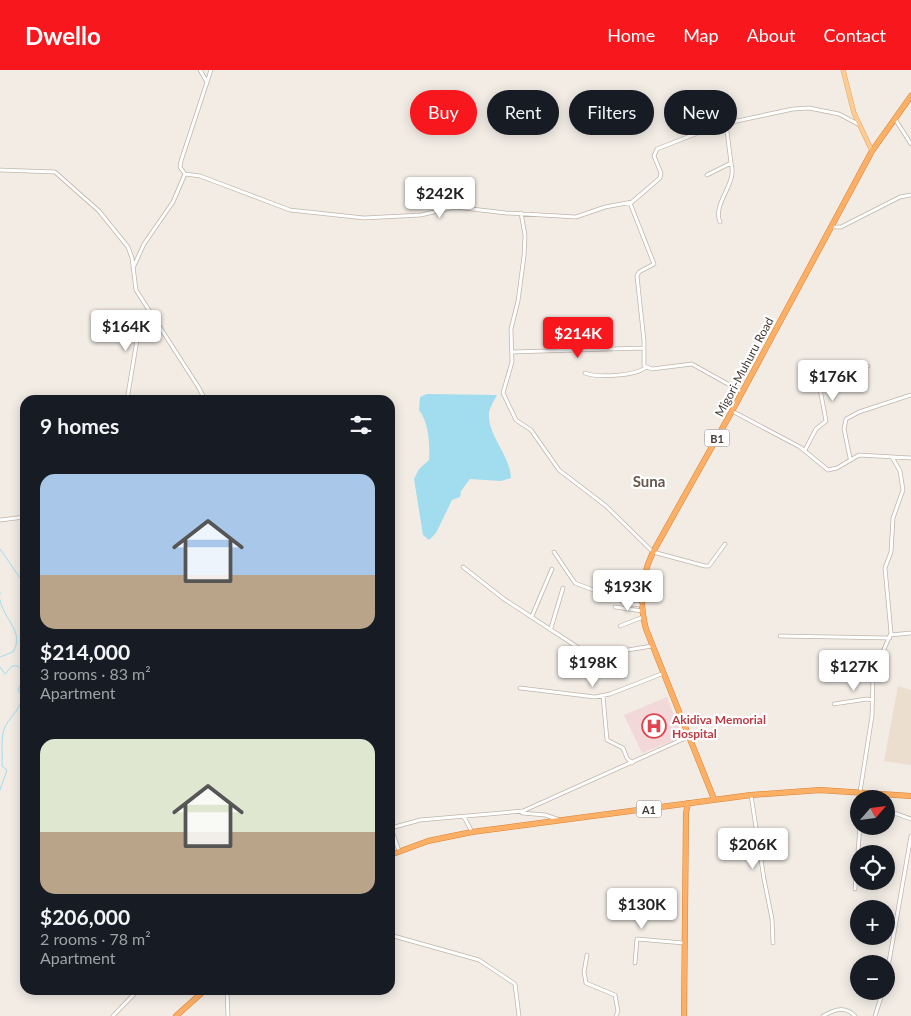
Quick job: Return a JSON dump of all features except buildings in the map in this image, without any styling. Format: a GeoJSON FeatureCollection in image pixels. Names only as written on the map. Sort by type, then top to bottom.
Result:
{"type":"FeatureCollection","features":[{"type":"Feature","properties":{"kind":"highway","name":"Migori-Muhuru Road"},"geometry":{"type":"LineString","coordinates":[[714,799],[653,646],[642,611],[643,581],[653,552],[732,411],[872,151],[911,96]]}},
{"type":"Feature","properties":{"kind":"highway","name":"A1"},"geometry":{"type":"LineString","coordinates":[[395,853],[437,839],[472,832],[714,799],[820,790],[850,791]]}},
{"type":"Feature","properties":{"kind":"highway","name":"A1"},"geometry":{"type":"LineString","coordinates":[[895,795],[911,796]]}},
{"type":"Feature","properties":{"kind":"highway"},"geometry":{"type":"LineString","coordinates":[[684,1016],[686,803]]}},
{"type":"Feature","properties":{"kind":"highway"},"geometry":{"type":"LineString","coordinates":[[176,1016],[199,995]]}},
{"type":"Feature","properties":{"kind":"main road"},"geometry":{"type":"LineString","coordinates":[[843,70],[858,124],[872,151]]}},
{"type":"Feature","properties":{"kind":"street"},"geometry":{"type":"LineString","coordinates":[[200,70],[207,82]]}},
{"type":"Feature","properties":{"kind":"street"},"geometry":{"type":"LineString","coordinates":[[184,174],[180,167],[181,161],[211,70]]}},
{"type":"Feature","properties":{"kind":"street"},"geometry":{"type":"LineString","coordinates":[[737,120],[804,108],[842,115],[858,124]]}},
{"type":"Feature","properties":{"kind":"street"},"geometry":{"type":"LineString","coordinates":[[894,118],[911,144]]}},
{"type":"Feature","properties":{"kind":"street"},"geometry":{"type":"LineString","coordinates":[[184,174],[200,176],[284,209],[299,212],[364,218],[422,214],[455,207],[576,217],[605,207],[630,203],[660,180],[661,174],[654,156],[658,148],[692,135]]}},
{"type":"Feature","properties":{"kind":"street"},"geometry":{"type":"LineString","coordinates":[[720,222],[718,214],[733,174],[728,135]]}},
{"type":"Feature","properties":{"kind":"street"},"geometry":{"type":"LineString","coordinates":[[707,176],[731,163]]}},
{"type":"Feature","properties":{"kind":"street"},"geometry":{"type":"LineString","coordinates":[[0,170],[50,171],[60,174],[95,206],[126,242],[130,252],[136,290],[202,395]]}},
{"type":"Feature","properties":{"kind":"street"},"geometry":{"type":"LineString","coordinates":[[133,269],[144,244],[169,209],[184,174]]}},
{"type":"Feature","properties":{"kind":"street"},"geometry":{"type":"LineString","coordinates":[[831,227],[841,228],[900,197],[911,195]]}},
{"type":"Feature","properties":{"kind":"street"},"geometry":{"type":"LineString","coordinates":[[630,203],[654,264],[639,272],[637,276],[645,368]]}},
{"type":"Feature","properties":{"kind":"street"},"geometry":{"type":"LineString","coordinates":[[521,213],[525,243],[518,301],[511,329],[511,366],[502,393],[516,420],[530,430],[559,470],[606,506],[653,552],[709,566],[725,544]]}},
{"type":"Feature","properties":{"kind":"street"},"geometry":{"type":"LineString","coordinates":[[128,395],[137,340],[141,331],[153,319]]}},
{"type":"Feature","properties":{"kind":"street"},"geometry":{"type":"LineString","coordinates":[[512,352],[644,348]]}},
{"type":"Feature","properties":{"kind":"street"},"geometry":{"type":"LineString","coordinates":[[585,373],[594,375],[622,374],[638,372],[645,368],[692,364],[742,392]]}},
{"type":"Feature","properties":{"kind":"street"},"geometry":{"type":"LineString","coordinates":[[806,450],[816,429],[826,420],[820,389],[821,378],[828,374],[868,366]]}},
{"type":"Feature","properties":{"kind":"street"},"geometry":{"type":"LineString","coordinates":[[850,458],[844,429],[846,419],[859,412],[911,395]]}},
{"type":"Feature","properties":{"kind":"street"},"geometry":{"type":"LineString","coordinates":[[732,411],[806,450],[828,470],[837,468],[850,458],[865,455],[911,458]]}},
{"type":"Feature","properties":{"kind":"street"},"geometry":{"type":"LineString","coordinates":[[862,790],[873,700],[873,675],[890,637],[885,568],[891,552],[893,518],[903,490],[898,467],[892,457]]}},
{"type":"Feature","properties":{"kind":"street"},"geometry":{"type":"LineString","coordinates":[[0,520],[20,518]]}},
{"type":"Feature","properties":{"kind":"street"},"geometry":{"type":"LineString","coordinates":[[554,552],[575,583],[630,604],[642,611]]}},
{"type":"Feature","properties":{"kind":"street"},"geometry":{"type":"LineString","coordinates":[[463,568],[504,599],[591,656],[653,646]]}},
{"type":"Feature","properties":{"kind":"street"},"geometry":{"type":"LineString","coordinates":[[532,616],[552,569]]}},
{"type":"Feature","properties":{"kind":"street"},"geometry":{"type":"LineString","coordinates":[[551,628],[563,588]]}},
{"type":"Feature","properties":{"kind":"street"},"geometry":{"type":"LineString","coordinates":[[615,607],[642,611]]}},
{"type":"Feature","properties":{"kind":"street"},"geometry":{"type":"LineString","coordinates":[[620,626],[642,611]]}},
{"type":"Feature","properties":{"kind":"street"},"geometry":{"type":"LineString","coordinates":[[780,636],[890,637],[911,633]]}},
{"type":"Feature","properties":{"kind":"street"},"geometry":{"type":"LineString","coordinates":[[520,688],[584,697],[603,696],[664,672]]}},
{"type":"Feature","properties":{"kind":"street"},"geometry":{"type":"LineString","coordinates":[[603,696],[607,740],[623,748],[627,758],[632,762]]}},
{"type":"Feature","properties":{"kind":"street"},"geometry":{"type":"LineString","coordinates":[[834,704],[867,699],[873,700]]}},
{"type":"Feature","properties":{"kind":"street"},"geometry":{"type":"LineString","coordinates":[[519,812],[557,798],[690,736]]}},
{"type":"Feature","properties":{"kind":"street"},"geometry":{"type":"LineString","coordinates":[[626,765],[627,758]]}},
{"type":"Feature","properties":{"kind":"street"},"geometry":{"type":"LineString","coordinates":[[751,795],[772,919],[773,944]]}},
{"type":"Feature","properties":{"kind":"street"},"geometry":{"type":"LineString","coordinates":[[395,827],[420,820],[519,812],[545,814],[560,820]]}},
{"type":"Feature","properties":{"kind":"street"},"geometry":{"type":"LineString","coordinates":[[895,813],[911,819]]}},
{"type":"Feature","properties":{"kind":"street"},"geometry":{"type":"LineString","coordinates":[[464,817],[472,832]]}},
{"type":"Feature","properties":{"kind":"street"},"geometry":{"type":"LineString","coordinates":[[890,955],[911,836]]}},
{"type":"Feature","properties":{"kind":"street"},"geometry":{"type":"LineString","coordinates":[[395,841],[399,851]]}},
{"type":"Feature","properties":{"kind":"street"},"geometry":{"type":"LineString","coordinates":[[395,936],[482,962],[515,984],[519,1016]]}},
{"type":"Feature","properties":{"kind":"street"},"geometry":{"type":"LineString","coordinates":[[635,963],[637,939],[685,943]]}},
{"type":"Feature","properties":{"kind":"street"},"geometry":{"type":"LineString","coordinates":[[587,955],[584,972],[586,983],[615,995],[618,1011],[616,1016]]}},
{"type":"Feature","properties":{"kind":"street"},"geometry":{"type":"LineString","coordinates":[[113,1016],[133,995]]}},
{"type":"Feature","properties":{"kind":"street"},"geometry":{"type":"LineString","coordinates":[[227,995],[228,1016]]}},
{"type":"Feature","properties":{"kind":"street"},"geometry":{"type":"LineString","coordinates":[[875,1016],[880,1000]]}},
{"type":"Feature","properties":{"kind":"street"},"geometry":{"type":"LineString","coordinates":[[823,1016],[844,1008],[855,1016]]}},
{"type":"Feature","properties":{"kind":"shaded area"},"geometry":{"type":"Polygon","coordinates":[[[898,686],[911,690],[911,765],[884,761],[898,686]]]}},
{"type":"Feature","properties":{"kind":"shaded area","name":"Akidiva Memorial Hospital"},"geometry":{"type":"Polygon","coordinates":[[[667,697],[682,737],[642,753],[624,715],[667,697]]]}},
{"type":"Feature","properties":{"kind":"water"},"geometry":{"type":"Polygon","coordinates":[[[427,394],[497,395],[489,411],[490,424],[507,462],[511,478],[501,481],[470,479],[461,491],[460,497],[452,500],[436,533],[429,540],[423,535],[414,479],[419,469],[429,460],[427,427],[419,410],[420,397],[427,394]]]}},
{"type":"Feature","properties":{"kind":"waterway"},"geometry":{"type":"LineString","coordinates":[[0,549],[20,578]]}},
{"type":"Feature","properties":{"kind":"waterway"},"geometry":{"type":"LineString","coordinates":[[0,600],[17,638],[13,652],[0,657]]}},
{"type":"Feature","properties":{"kind":"waterway"},"geometry":{"type":"LineString","coordinates":[[0,667],[5,674],[12,666],[18,666],[20,668]]}},
{"type":"Feature","properties":{"kind":"waterway"},"geometry":{"type":"LineString","coordinates":[[20,686],[18,690],[20,693]]}},
{"type":"Feature","properties":{"kind":"waterway"},"geometry":{"type":"LineString","coordinates":[[0,790],[7,770],[2,766],[5,727],[20,704]]}},
{"type":"Feature","properties":{"kind":"place","name":"Akidiva Memorial Hospital"},"geometry":{"type":"Point","coordinates":[654,726]}},
{"type":"Feature","properties":{"kind":"district","name":"Suna"},"geometry":{"type":"Point","coordinates":[649,481]}}]}
